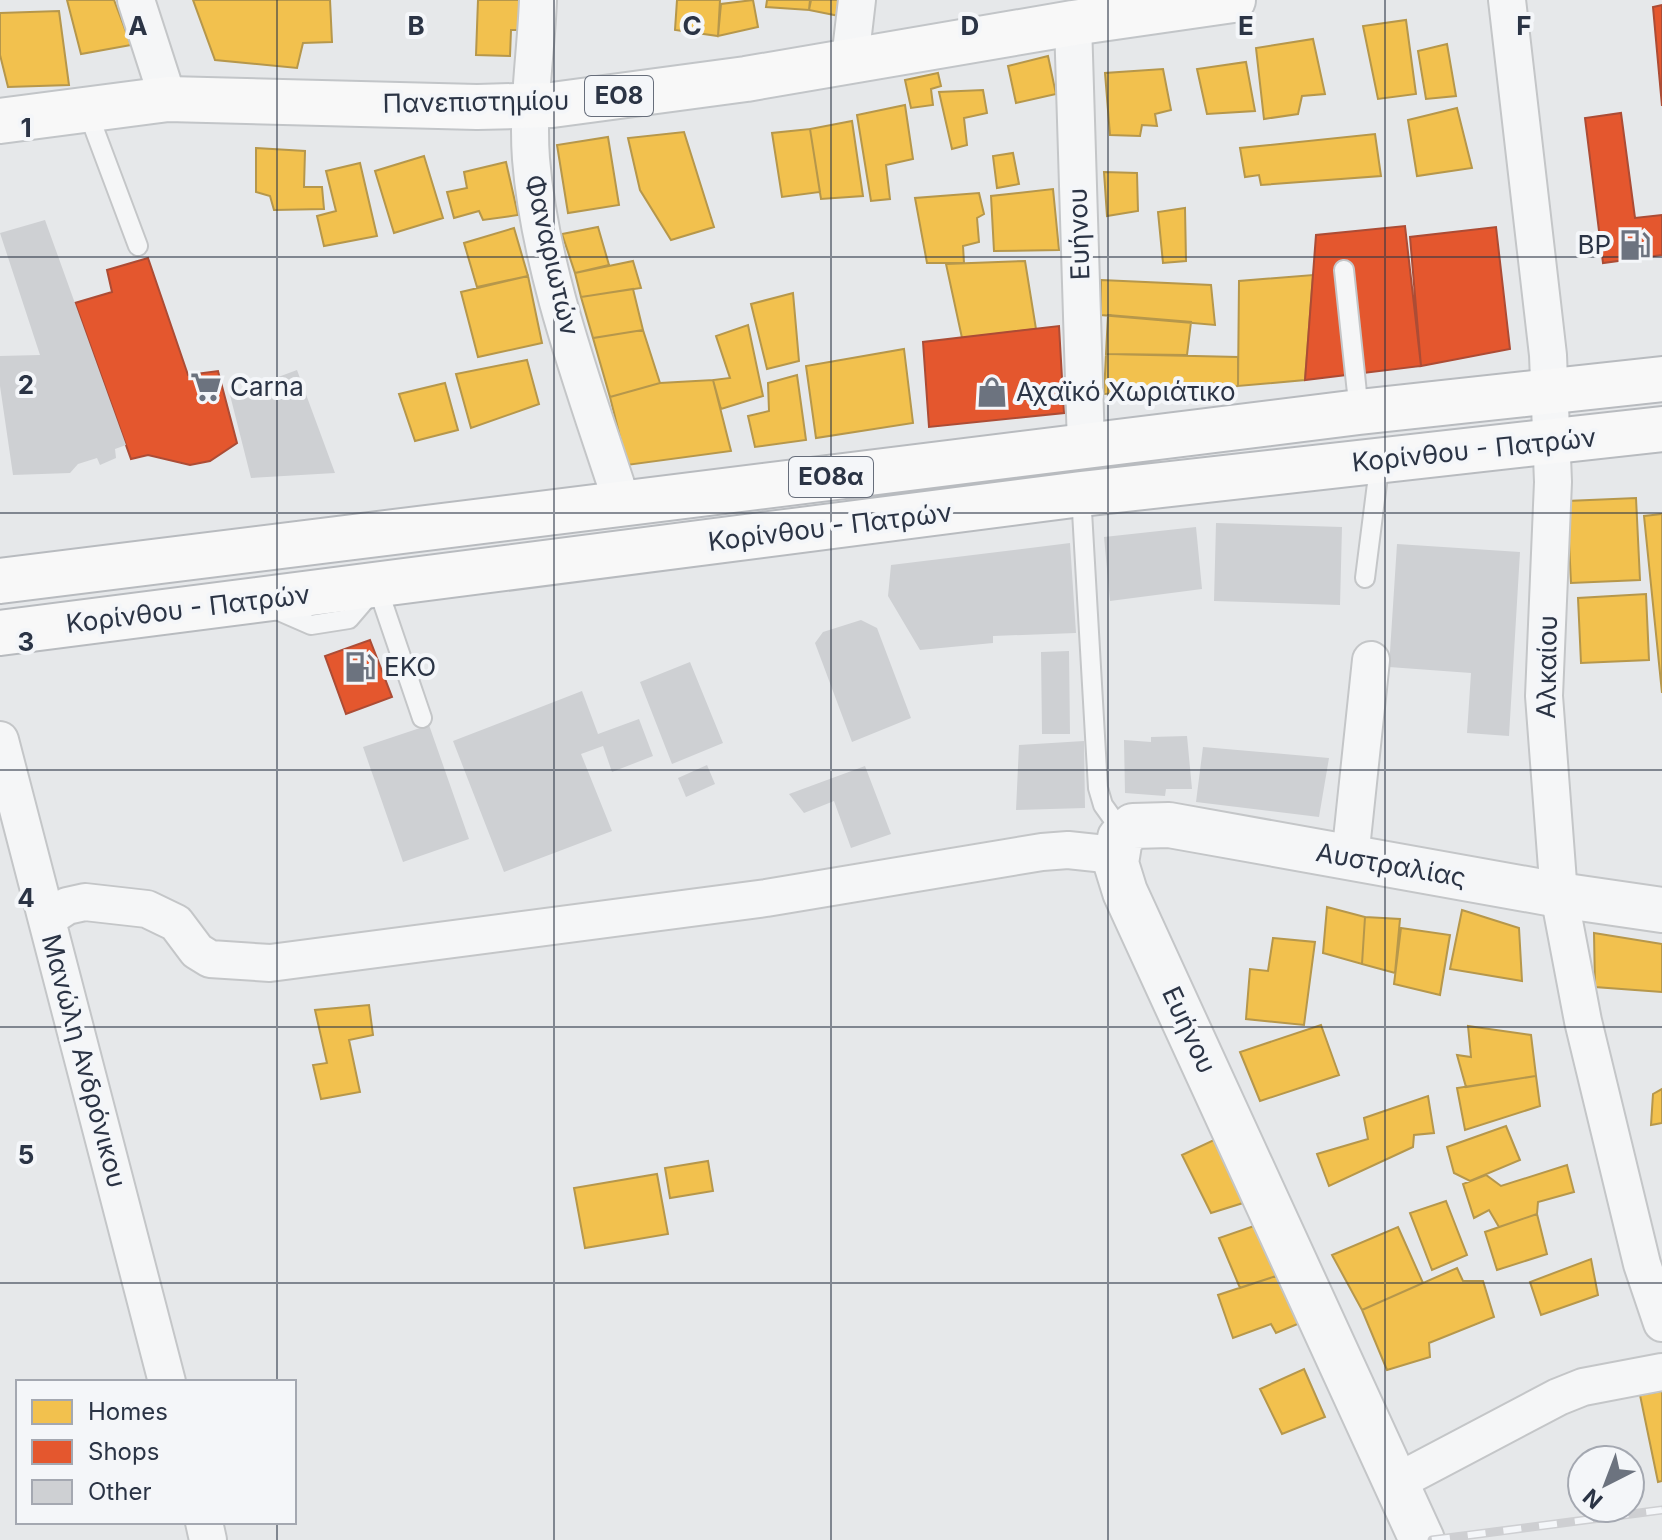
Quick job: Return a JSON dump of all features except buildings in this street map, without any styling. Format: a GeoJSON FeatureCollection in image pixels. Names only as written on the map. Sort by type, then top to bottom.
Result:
{"type":"FeatureCollection","features":[{"type":"Feature","properties":{"kind":"main road","name":"Πανεπιστημίου"},"geometry":{"type":"LineString","coordinates":[[0,121],[168,99],[532,106],[680,89],[1097,13],[1233,0]]}},
{"type":"Feature","properties":{"kind":"main road","name":"Κορίνθου - Πατρών"},"geometry":{"type":"LineString","coordinates":[[0,581],[1359,412],[1662,379]]}},
{"type":"Feature","properties":{"kind":"main road","name":"Κορίνθου - Πατρών"},"geometry":{"type":"LineString","coordinates":[[0,633],[1081,494],[1662,429]]}},
{"type":"Feature","properties":{"kind":"street"},"geometry":{"type":"LineString","coordinates":[[136,0],[168,99]]}},
{"type":"Feature","properties":{"kind":"street","name":"Φαναριωτών"},"geometry":{"type":"LineString","coordinates":[[538,0],[531,160],[544,235],[575,356],[622,503]]}},
{"type":"Feature","properties":{"kind":"street"},"geometry":{"type":"LineString","coordinates":[[850,60],[857,0]]}},
{"type":"Feature","properties":{"kind":"street","name":"Αλκαίου"},"geometry":{"type":"LineString","coordinates":[[1507,0],[1550,391],[1553,482],[1544,696],[1559,895],[1586,1036],[1642,1264],[1662,1323]]}},
{"type":"Feature","properties":{"kind":"street","name":"Ευήνου"},"geometry":{"type":"LineString","coordinates":[[1086,446],[1097,13]]}},
{"type":"Feature","properties":{"kind":"street"},"geometry":{"type":"LineString","coordinates":[[1350,858],[1371,660]]}},
{"type":"Feature","properties":{"kind":"street","name":"Μανώλη Ανδρόνικου"},"geometry":{"type":"LineString","coordinates":[[0,740],[166,1380]]}},
{"type":"Feature","properties":{"kind":"street","name":"Αυστραλίας"},"geometry":{"type":"LineString","coordinates":[[1119,844],[1139,825],[1169,825],[1559,895],[1662,910]]}},
{"type":"Feature","properties":{"kind":"street"},"geometry":{"type":"LineString","coordinates":[[47,919],[67,906],[85,902],[147,909],[176,923],[202,956],[235,963],[270,963],[766,898],[1042,852],[1119,844]]}},
{"type":"Feature","properties":{"kind":"street","name":"Ευήνου"},"geometry":{"type":"LineString","coordinates":[[1119,844],[1125,892],[1422,1540]]}},
{"type":"Feature","properties":{"kind":"street"},"geometry":{"type":"LineString","coordinates":[[1395,1483],[1558,1397],[1583,1387],[1662,1372]]}},
{"type":"Feature","properties":{"kind":"lane"},"geometry":{"type":"LineString","coordinates":[[86,109],[138,246]]}},
{"type":"Feature","properties":{"kind":"lane"},"geometry":{"type":"LineString","coordinates":[[1344,270],[1359,412]]}},
{"type":"Feature","properties":{"kind":"lane"},"geometry":{"type":"LineString","coordinates":[[1365,578],[1380,460]]}},
{"type":"Feature","properties":{"kind":"lane","name":"Ευήνου"},"geometry":{"type":"LineString","coordinates":[[1081,494],[1098,788],[1119,844]]}},
{"type":"Feature","properties":{"kind":"lane"},"geometry":{"type":"LineString","coordinates":[[377,586],[422,718]]}},
{"type":"Feature","properties":{"kind":"railway"},"geometry":{"type":"LineString","coordinates":[[1432,1540],[1662,1510]]}},
{"type":"Feature","properties":{"kind":"place","name":"BP"},"geometry":{"type":"Point","coordinates":[1635,245]}},
{"type":"Feature","properties":{"kind":"place","name":"Carna"},"geometry":{"type":"Point","coordinates":[206,387]}},
{"type":"Feature","properties":{"kind":"place","name":"Αχαϊκό Χωριάτικο"},"geometry":{"type":"Point","coordinates":[992,392]}},
{"type":"Feature","properties":{"kind":"place","name":"EKO"},"geometry":{"type":"Point","coordinates":[360,667]}}]}
